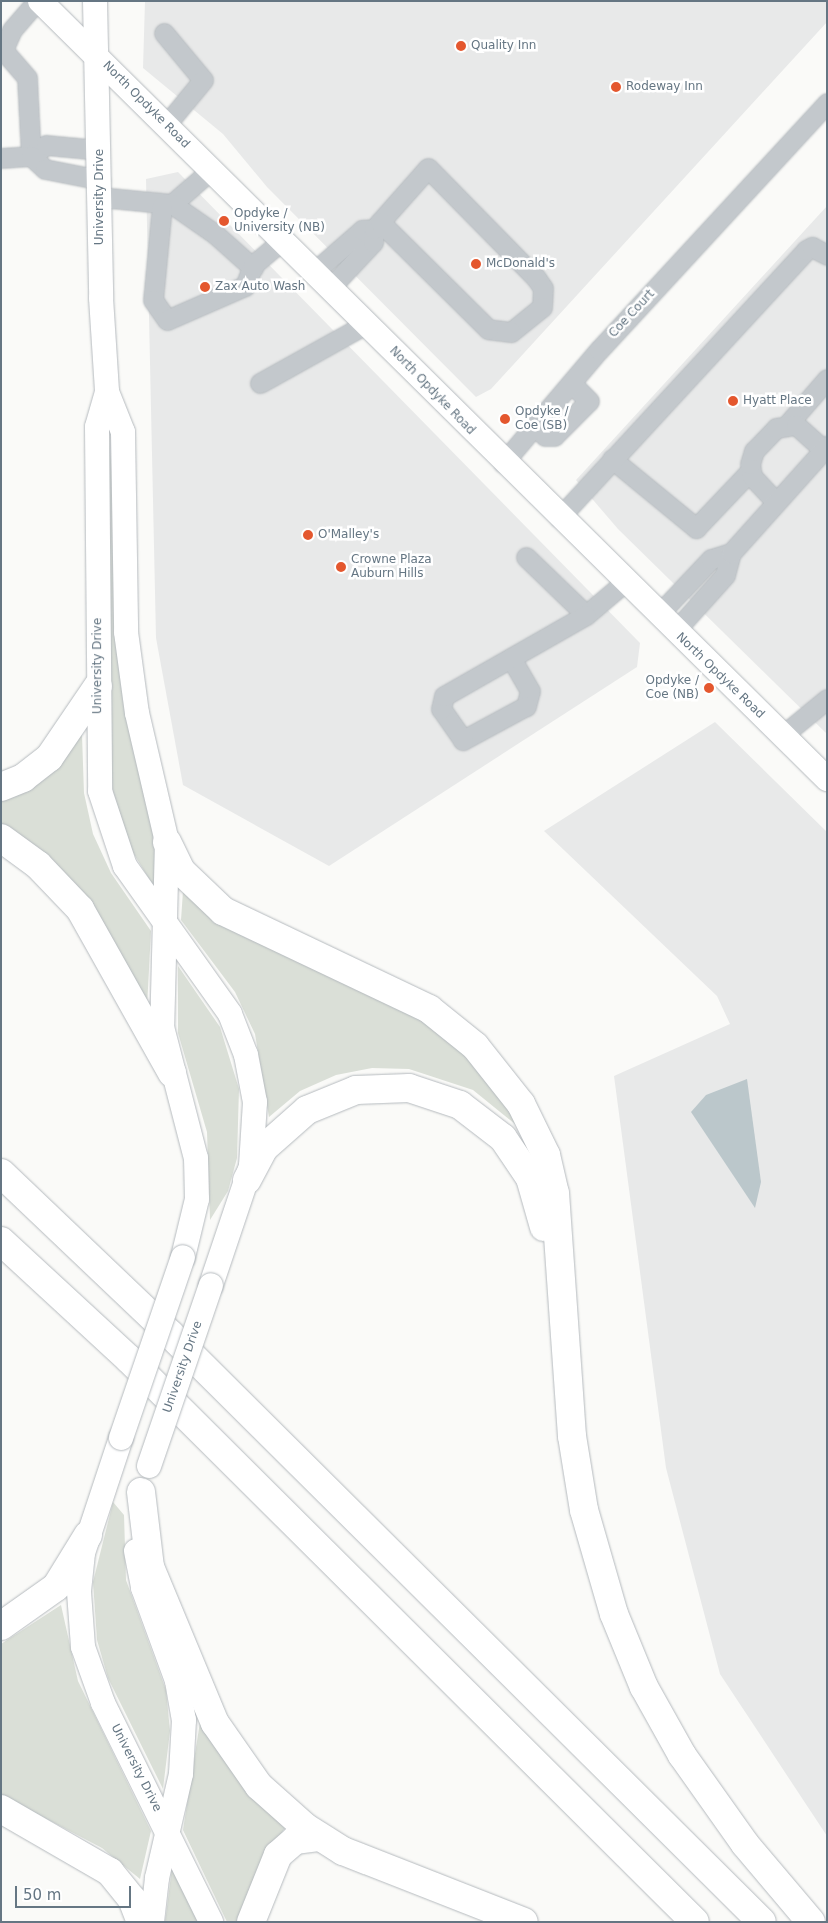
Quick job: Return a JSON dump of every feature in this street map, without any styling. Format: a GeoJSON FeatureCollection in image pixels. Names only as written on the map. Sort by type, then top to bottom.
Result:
{"type":"FeatureCollection","features":[{"type":"Feature","properties":{"kind":"highway"},"geometry":{"type":"LineString","coordinates":[[1,787],[23,778],[49,758],[98,686]]}},
{"type":"Feature","properties":{"kind":"highway"},"geometry":{"type":"LineString","coordinates":[[1,838],[38,865],[86,917],[112,959],[136,1015],[172,1072]]}},
{"type":"Feature","properties":{"kind":"highway"},"geometry":{"type":"LineString","coordinates":[[167,842],[181,872],[222,912],[412,999],[461,1032],[488,1060],[531,1121],[551,1174],[560,1227],[561,1322]]}},
{"type":"Feature","properties":{"kind":"highway"},"geometry":{"type":"LineString","coordinates":[[247,1180],[277,1134],[322,1101],[382,1087],[444,1098],[490,1126],[513,1149],[530,1178],[541,1210],[561,1322],[584,1510],[604,1586],[628,1651],[662,1721],[704,1788],[811,1922]]}},
{"type":"Feature","properties":{"kind":"highway"},"geometry":{"type":"LineString","coordinates":[[1,1173],[170,1334],[762,1922]]}},
{"type":"Feature","properties":{"kind":"highway"},"geometry":{"type":"LineString","coordinates":[[1,1241],[129,1360],[695,1922]]}},
{"type":"Feature","properties":{"kind":"highway"},"geometry":{"type":"LineString","coordinates":[[141,1492],[150,1567],[215,1723],[259,1786],[320,1837],[379,1866],[524,1922]]}},
{"type":"Feature","properties":{"kind":"highway"},"geometry":{"type":"LineString","coordinates":[[1,1626],[56,1587],[88,1535]]}},
{"type":"Feature","properties":{"kind":"highway"},"geometry":{"type":"LineString","coordinates":[[1,1809],[110,1872],[132,1899],[141,1922]]}},
{"type":"Feature","properties":{"kind":"highway"},"geometry":{"type":"LineString","coordinates":[[251,1922],[278,1855],[295,1840],[320,1837]]}},
{"type":"Feature","properties":{"kind":"main road","name":"North Opdyke Road"},"geometry":{"type":"LineString","coordinates":[[38,1],[98,57],[323,279],[503,463],[827,779]]}},
{"type":"Feature","properties":{"kind":"main road","name":"University Drive"},"geometry":{"type":"LineString","coordinates":[[96,1],[100,188],[108,392],[123,432],[131,674],[167,842],[161,1009],[172,1072],[188,1119],[197,1166],[194,1216],[183,1257],[88,1535],[79,1600],[88,1666],[211,1922]]}},
{"type":"Feature","properties":{"kind":"main road","name":"University Drive"},"geometry":{"type":"LineString","coordinates":[[108,392],[97,427],[98,771],[106,820],[124,866],[219,995],[246,1055],[255,1102],[247,1180],[141,1492],[138,1568],[177,1681],[184,1720],[184,1756],[152,1922]]}},
{"type":"Feature","properties":{"kind":"street"},"geometry":{"type":"LineString","coordinates":[[38,1],[12,30],[2,50],[27,78],[31,156],[45,169],[100,188],[167,205],[215,234],[253,268]]}},
{"type":"Feature","properties":{"kind":"street"},"geometry":{"type":"LineString","coordinates":[[164,33],[204,80],[166,125]]}},
{"type":"Feature","properties":{"kind":"street","name":"Coe Court"},"geometry":{"type":"LineString","coordinates":[[503,463],[571,383],[827,103]]}},
{"type":"Feature","properties":{"kind":"street"},"geometry":{"type":"LineString","coordinates":[[1,158],[31,156],[46,145],[100,150]]}},
{"type":"Feature","properties":{"kind":"street"},"geometry":{"type":"LineString","coordinates":[[323,279],[362,230],[377,225],[428,168],[536,278],[544,296],[534,316],[511,332],[488,329],[377,225]]}},
{"type":"Feature","properties":{"kind":"street"},"geometry":{"type":"LineString","coordinates":[[211,170],[167,205],[153,300],[162,317],[175,318],[240,289],[253,268],[282,240]]}},
{"type":"Feature","properties":{"kind":"street"},"geometry":{"type":"LineString","coordinates":[[559,518],[806,250],[812,247],[827,255]]}},
{"type":"Feature","properties":{"kind":"street"},"geometry":{"type":"LineString","coordinates":[[260,383],[366,324]]}},
{"type":"Feature","properties":{"kind":"street"},"geometry":{"type":"LineString","coordinates":[[788,425],[827,379]]}},
{"type":"Feature","properties":{"kind":"street"},"geometry":{"type":"LineString","coordinates":[[534,426],[545,436],[554,436],[590,401],[571,383]]}},
{"type":"Feature","properties":{"kind":"street"},"geometry":{"type":"LineString","coordinates":[[612,459],[696,528],[750,471],[754,451],[776,428],[788,425],[801,428],[825,448],[731,553],[725,575],[675,631]]}},
{"type":"Feature","properties":{"kind":"street"},"geometry":{"type":"LineString","coordinates":[[750,471],[776,502]]}},
{"type":"Feature","properties":{"kind":"street"},"geometry":{"type":"LineString","coordinates":[[658,615],[711,559],[731,553]]}},
{"type":"Feature","properties":{"kind":"street"},"geometry":{"type":"LineString","coordinates":[[526,558],[586,615]]}},
{"type":"Feature","properties":{"kind":"street"},"geometry":{"type":"LineString","coordinates":[[511,658],[530,691],[526,706],[463,740],[439,702],[511,658],[586,615],[625,582]]}},
{"type":"Feature","properties":{"kind":"street"},"geometry":{"type":"LineString","coordinates":[[782,735],[827,699]]}},
{"type":"Feature","properties":{"kind":"shaded area"},"geometry":{"type":"Polygon","coordinates":[[[145,1],[827,1],[827,22],[491,389],[476,397],[267,187],[223,134],[143,68],[145,1]]]}},
{"type":"Feature","properties":{"kind":"shaded area"},"geometry":{"type":"Polygon","coordinates":[[[178,172],[640,643],[637,667],[329,866],[183,785],[156,638],[146,179],[178,172]]]}},
{"type":"Feature","properties":{"kind":"shaded area"},"geometry":{"type":"Polygon","coordinates":[[[827,206],[827,734],[618,529],[576,480],[827,206]]]}},
{"type":"Feature","properties":{"kind":"shaded area"},"geometry":{"type":"Polygon","coordinates":[[[107,426],[155,853],[154,887],[132,851],[112,789],[107,426]]]}},
{"type":"Feature","properties":{"kind":"shaded area"},"geometry":{"type":"Polygon","coordinates":[[[715,722],[827,832],[827,1836],[720,1674],[666,1468],[614,1076],[730,1024],[717,996],[544,831],[715,722]]]}},
{"type":"Feature","properties":{"kind":"shaded area"},"geometry":{"type":"Polygon","coordinates":[[[82,735],[84,793],[93,834],[111,873],[151,931],[147,1007],[106,927],[1,825],[1,798],[82,735]]]}},
{"type":"Feature","properties":{"kind":"shaded area"},"geometry":{"type":"Polygon","coordinates":[[[183,891],[217,919],[418,1012],[476,1058],[520,1128],[473,1090],[409,1069],[372,1068],[336,1075],[300,1091],[269,1117],[255,1034],[235,992],[181,920],[183,891]]]}},
{"type":"Feature","properties":{"kind":"shaded area"},"geometry":{"type":"Polygon","coordinates":[[[178,966],[220,1027],[239,1089],[237,1158],[228,1191],[210,1220],[207,1132],[178,1033],[178,966]]]}},
{"type":"Feature","properties":{"kind":"shaded area"},"geometry":{"type":"Polygon","coordinates":[[[747,1079],[761,1182],[755,1208],[691,1112],[706,1095],[747,1079]]]}},
{"type":"Feature","properties":{"kind":"shaded area"},"geometry":{"type":"Polygon","coordinates":[[[113,1502],[124,1515],[126,1580],[166,1690],[170,1731],[163,1789],[108,1678],[97,1640],[93,1582],[113,1502]]]}},
{"type":"Feature","properties":{"kind":"shaded area"},"geometry":{"type":"Polygon","coordinates":[[[61,1605],[78,1681],[151,1831],[140,1879],[102,1848],[1,1795],[1,1644],[61,1605]]]}},
{"type":"Feature","properties":{"kind":"shaded area"},"geometry":{"type":"Polygon","coordinates":[[[200,1722],[286,1826],[258,1870],[239,1922],[227,1922],[183,1830],[200,1722]]]}},
{"type":"Feature","properties":{"kind":"shaded area"},"geometry":{"type":"Polygon","coordinates":[[[172,1868],[198,1922],[165,1922],[172,1868]]]}},
{"type":"Feature","properties":{"kind":"place","name":"Quality Inn"},"geometry":{"type":"Point","coordinates":[461,46]}},
{"type":"Feature","properties":{"kind":"place","name":"Rodeway Inn"},"geometry":{"type":"Point","coordinates":[616,87]}},
{"type":"Feature","properties":{"kind":"place","name":"Opdyke / University (NB)"},"geometry":{"type":"Point","coordinates":[224,221]}},
{"type":"Feature","properties":{"kind":"place","name":"McDonald's"},"geometry":{"type":"Point","coordinates":[476,264]}},
{"type":"Feature","properties":{"kind":"place","name":"Zax Auto Wash"},"geometry":{"type":"Point","coordinates":[205,287]}},
{"type":"Feature","properties":{"kind":"place","name":"Hyatt Place"},"geometry":{"type":"Point","coordinates":[733,401]}},
{"type":"Feature","properties":{"kind":"place","name":"Opdyke / Coe (SB)"},"geometry":{"type":"Point","coordinates":[505,419]}},
{"type":"Feature","properties":{"kind":"place","name":"O'Malley's"},"geometry":{"type":"Point","coordinates":[308,535]}},
{"type":"Feature","properties":{"kind":"place","name":"Crowne Plaza Auburn Hills"},"geometry":{"type":"Point","coordinates":[341,567]}},
{"type":"Feature","properties":{"kind":"place","name":"Opdyke / Coe (NB)"},"geometry":{"type":"Point","coordinates":[709,688]}}]}
